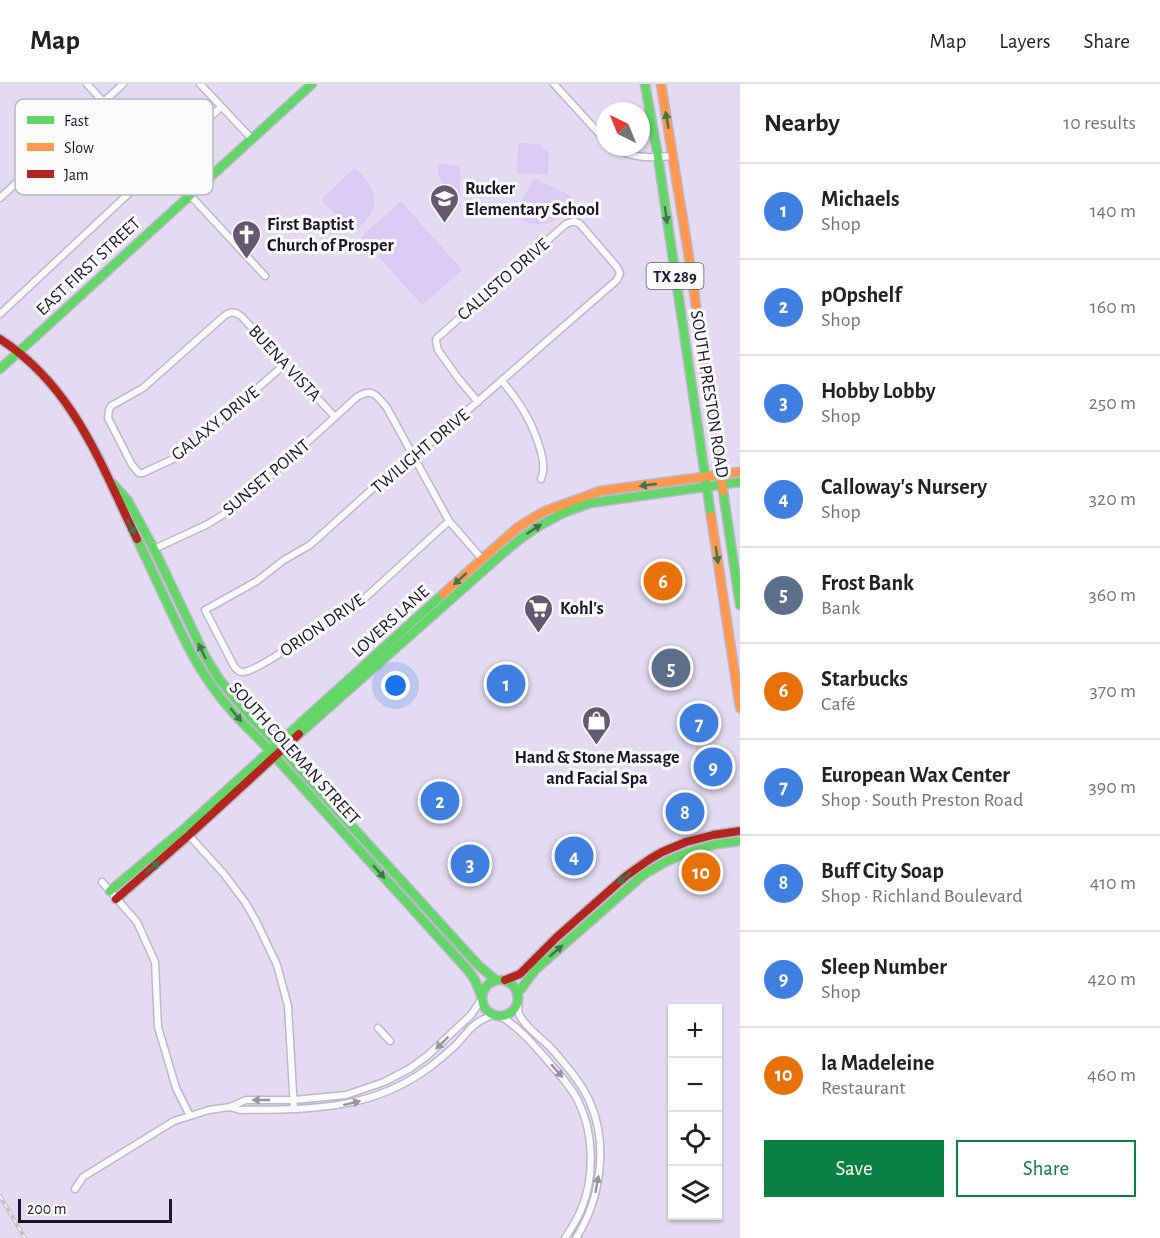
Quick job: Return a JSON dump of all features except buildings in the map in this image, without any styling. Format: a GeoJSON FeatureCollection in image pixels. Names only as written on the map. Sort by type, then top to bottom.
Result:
{"type":"FeatureCollection","features":[{"type":"Feature","properties":{"kind":"street"},"geometry":{"type":"LineString","coordinates":[[87,84],[101,99]]}},
{"type":"Feature","properties":{"kind":"street"},"geometry":{"type":"LineString","coordinates":[[107,99],[123,84]]}},
{"type":"Feature","properties":{"kind":"street"},"geometry":{"type":"LineString","coordinates":[[201,84],[251,138]]}},
{"type":"Feature","properties":{"kind":"street","name":"EAST FIRST STREET"},"geometry":{"type":"LineString","coordinates":[[213,174],[312,84]]}},
{"type":"Feature","properties":{"kind":"street"},"geometry":{"type":"LineString","coordinates":[[554,84],[596,130]]}},
{"type":"Feature","properties":{"kind":"street","name":"SOUTH PRESTON ROAD"},"geometry":{"type":"LineString","coordinates":[[645,84],[740,708]]}},
{"type":"Feature","properties":{"kind":"street","name":"SOUTH PRESTON ROAD"},"geometry":{"type":"LineString","coordinates":[[661,84],[740,605]]}},
{"type":"Feature","properties":{"kind":"street"},"geometry":{"type":"LineString","coordinates":[[213,114],[221,107]]}},
{"type":"Feature","properties":{"kind":"street"},"geometry":{"type":"LineString","coordinates":[[634,156],[658,158],[673,156]]}},
{"type":"Feature","properties":{"kind":"street"},"geometry":{"type":"LineString","coordinates":[[0,198],[15,184]]}},
{"type":"Feature","properties":{"kind":"street"},"geometry":{"type":"LineString","coordinates":[[0,314],[127,195]]}},
{"type":"Feature","properties":{"kind":"street"},"geometry":{"type":"LineString","coordinates":[[190,195],[265,276]]}},
{"type":"Feature","properties":{"kind":"street","name":"EAST FIRST STREET"},"geometry":{"type":"LineString","coordinates":[[0,369],[190,195]]}},
{"type":"Feature","properties":{"kind":"street","name":"CALLISTO DRIVE"},"geometry":{"type":"LineString","coordinates":[[478,402],[438,350],[435,342],[440,334],[566,224],[574,221],[580,224],[620,273]]}},
{"type":"Feature","properties":{"kind":"street","name":"TWILIGHT DRIVE"},"geometry":{"type":"LineString","coordinates":[[242,672],[234,666],[205,610],[257,581],[284,560],[310,545],[390,473],[502,381],[617,280],[620,273]]}},
{"type":"Feature","properties":{"kind":"street","name":"BUENA VISTA"},"geometry":{"type":"LineString","coordinates":[[139,473],[132,465],[108,418],[108,410],[143,388],[228,312],[242,317],[335,417]]}},
{"type":"Feature","properties":{"kind":"street","name":"SOUTH COLEMAN STREET"},"geometry":{"type":"LineString","coordinates":[[0,339],[33,363],[59,390],[84,430],[194,657],[219,695],[444,944],[473,973],[481,998]]}},
{"type":"Feature","properties":{"kind":"street","name":"GALAXY DRIVE"},"geometry":{"type":"LineString","coordinates":[[139,473],[150,471],[195,444],[285,364]]}},
{"type":"Feature","properties":{"kind":"street"},"geometry":{"type":"LineString","coordinates":[[502,381],[517,399],[536,433],[543,461],[542,480]]}},
{"type":"Feature","properties":{"kind":"street","name":"SUNSET POINT"},"geometry":{"type":"LineString","coordinates":[[154,549],[206,525],[231,510],[364,393],[370,392],[377,395],[387,408],[413,456]]}},
{"type":"Feature","properties":{"kind":"street"},"geometry":{"type":"LineString","coordinates":[[413,456],[449,521],[489,566]]}},
{"type":"Feature","properties":{"kind":"street","name":"LOVERS LANE"},"geometry":{"type":"LineString","coordinates":[[365,671],[482,559],[517,528],[543,512],[600,492],[740,472]]}},
{"type":"Feature","properties":{"kind":"street","name":"SOUTH COLEMAN STREET"},"geometry":{"type":"LineString","coordinates":[[105,475],[128,501],[214,672],[238,702],[479,966],[500,980]]}},
{"type":"Feature","properties":{"kind":"street","name":"LOVERS LANE"},"geometry":{"type":"LineString","coordinates":[[116,898],[365,671],[520,539],[539,526],[563,513],[590,503],[740,482]]}},
{"type":"Feature","properties":{"kind":"street","name":"ORION DRIVE"},"geometry":{"type":"LineString","coordinates":[[242,672],[284,651],[324,624],[354,608],[449,521]]}},
{"type":"Feature","properties":{"kind":"street"},"geometry":{"type":"LineString","coordinates":[[144,554],[154,549]]}},
{"type":"Feature","properties":{"kind":"street"},"geometry":{"type":"LineString","coordinates":[[75,1189],[83,1177],[174,1121],[209,1110],[230,1107],[246,1100],[294,1100],[346,1095],[397,1076],[433,1051],[471,1015],[487,984],[520,974],[626,876],[662,852],[701,837],[740,831]]}},
{"type":"Feature","properties":{"kind":"street"},"geometry":{"type":"LineString","coordinates":[[187,832],[220,869],[245,902],[277,965],[288,1006],[294,1109]]}},
{"type":"Feature","properties":{"kind":"street","name":"LOVERS LANE"},"geometry":{"type":"LineString","coordinates":[[110,891],[187,832]]}},
{"type":"Feature","properties":{"kind":"street"},"geometry":{"type":"LineString","coordinates":[[357,847],[365,840]]}},
{"type":"Feature","properties":{"kind":"street"},"geometry":{"type":"LineString","coordinates":[[230,1107],[240,1110],[328,1107],[348,1104],[386,1092],[426,1070],[455,1046],[476,1023],[506,1015],[511,1011],[536,969],[634,882],[677,856],[700,848],[740,841]]}},
{"type":"Feature","properties":{"kind":"street"},"geometry":{"type":"LineString","coordinates":[[102,882],[137,922],[155,962],[158,1027],[176,1088],[190,1116]]}},
{"type":"Feature","properties":{"kind":"street"},"geometry":{"type":"LineString","coordinates":[[572,924],[579,932]]}},
{"type":"Feature","properties":{"kind":"street"},"geometry":{"type":"LineString","coordinates":[[444,944],[453,937]]}},
{"type":"Feature","properties":{"kind":"street"},"geometry":{"type":"LineString","coordinates":[[500,980],[513,986],[522,1020],[550,1047],[574,1076],[593,1110],[600,1155],[597,1187],[589,1215],[576,1238]]}},
{"type":"Feature","properties":{"kind":"street"},"geometry":{"type":"LineString","coordinates":[[481,998],[488,1012],[517,1027],[542,1054],[578,1099],[585,1116],[589,1134],[588,1186],[582,1209],[565,1238]]}},
{"type":"Feature","properties":{"kind":"street"},"geometry":{"type":"LineString","coordinates":[[378,1028],[390,1041]]}},
{"type":"Feature","properties":{"kind":"street"},"geometry":{"type":"LineString","coordinates":[[542,1054],[550,1047]]}},
{"type":"Feature","properties":{"kind":"shaded area"},"geometry":{"type":"Polygon","coordinates":[[[518,143],[539,144],[549,153],[548,175],[517,173],[518,143]]]}},
{"type":"Feature","properties":{"kind":"shaded area"},"geometry":{"type":"Polygon","coordinates":[[[438,164],[460,165],[460,196],[451,196],[445,189],[439,176],[438,164]]]}},
{"type":"Feature","properties":{"kind":"shaded area"},"geometry":{"type":"Polygon","coordinates":[[[355,168],[370,186],[374,194],[374,202],[368,217],[352,233],[323,202],[323,197],[355,168]]]}},
{"type":"Feature","properties":{"kind":"shaded area"},"geometry":{"type":"Polygon","coordinates":[[[536,179],[573,197],[568,207],[556,220],[532,224],[514,216],[533,180],[536,179]]]}},
{"type":"Feature","properties":{"kind":"shaded area"},"geometry":{"type":"Polygon","coordinates":[[[401,201],[462,270],[422,305],[361,237],[401,201]]]}},
{"type":"Feature","properties":{"kind":"railway"},"geometry":{"type":"LineString","coordinates":[[0,1196],[25,1238]]}},
{"type":"Feature","properties":{"kind":"traffic: fast"},"geometry":{"type":"LineString","coordinates":[[213,174],[312,84]]}},
{"type":"Feature","properties":{"kind":"traffic: fast"},"geometry":{"type":"LineString","coordinates":[[645,84],[658,157],[711,516]]}},
{"type":"Feature","properties":{"kind":"traffic: fast"},"geometry":{"type":"LineString","coordinates":[[0,369],[190,195]]}},
{"type":"Feature","properties":{"kind":"traffic: fast"},"geometry":{"type":"LineString","coordinates":[[299,734],[502,554],[539,526],[563,513],[590,503],[740,482]]}},
{"type":"Feature","properties":{"kind":"traffic: fast"},"geometry":{"type":"LineString","coordinates":[[113,484],[128,501],[154,549],[206,658],[219,679],[249,715],[479,966],[496,980]]}},
{"type":"Feature","properties":{"kind":"traffic: fast"},"geometry":{"type":"LineString","coordinates":[[723,491],[740,605]]}},
{"type":"Feature","properties":{"kind":"traffic: fast"},"geometry":{"type":"LineString","coordinates":[[137,539],[178,627],[214,690],[467,969],[475,980],[481,995]]}},
{"type":"Feature","properties":{"kind":"traffic: fast"},"geometry":{"type":"LineString","coordinates":[[110,891],[184,829],[443,594]]}},
{"type":"Feature","properties":{"kind":"traffic: fast"},"geometry":{"type":"LineString","coordinates":[[517,994],[536,969],[643,875],[689,852],[717,844],[740,841]]}},
{"type":"Feature","properties":{"kind":"traffic: fast"},"geometry":{"type":"LineString","coordinates":[[500,980],[513,985],[518,998],[513,1011],[500,1016],[487,1011],[482,998],[487,985],[500,980]]}},
{"type":"Feature","properties":{"kind":"traffic: slow"},"geometry":{"type":"LineString","coordinates":[[661,84],[723,491]]}},
{"type":"Feature","properties":{"kind":"traffic: slow"},"geometry":{"type":"LineString","coordinates":[[443,594],[517,528],[543,512],[600,491],[740,472]]}},
{"type":"Feature","properties":{"kind":"traffic: slow"},"geometry":{"type":"LineString","coordinates":[[711,516],[740,708]]}},
{"type":"Feature","properties":{"kind":"traffic: jam"},"geometry":{"type":"LineString","coordinates":[[0,339],[26,358],[66,403],[97,455],[137,539]]}},
{"type":"Feature","properties":{"kind":"traffic: jam"},"geometry":{"type":"LineString","coordinates":[[116,899],[299,734]]}},
{"type":"Feature","properties":{"kind":"traffic: jam"},"geometry":{"type":"LineString","coordinates":[[505,980],[520,974],[557,937],[626,876],[650,859],[686,842],[740,831]]}},
{"type":"Feature","properties":{"kind":"place","name":"Rucker Elementary School"},"geometry":{"type":"Point","coordinates":[444,224]}},
{"type":"Feature","properties":{"kind":"place","name":"First Baptist Church of Prosper"},"geometry":{"type":"Point","coordinates":[246,260]}},
{"type":"Feature","properties":{"kind":"place","name":"Starbucks"},"geometry":{"type":"Point","coordinates":[663,581]}},
{"type":"Feature","properties":{"kind":"place","name":"Kohl's"},"geometry":{"type":"Point","coordinates":[539,634]}},
{"type":"Feature","properties":{"kind":"place","name":"Frost Bank"},"geometry":{"type":"Point","coordinates":[671,668]}},
{"type":"Feature","properties":{"kind":"place","name":"Michaels"},"geometry":{"type":"Point","coordinates":[506,684]}},
{"type":"Feature","properties":{"kind":"place","name":"European Wax Center"},"geometry":{"type":"Point","coordinates":[699,723]}},
{"type":"Feature","properties":{"kind":"place","name":"Hand & Stone Massage and Facial Spa"},"geometry":{"type":"Point","coordinates":[597,746]}},
{"type":"Feature","properties":{"kind":"place","name":"Sleep Number"},"geometry":{"type":"Point","coordinates":[713,767]}},
{"type":"Feature","properties":{"kind":"place","name":"pOpshelf"},"geometry":{"type":"Point","coordinates":[440,801]}},
{"type":"Feature","properties":{"kind":"place","name":"Buff City Soap"},"geometry":{"type":"Point","coordinates":[685,812]}},
{"type":"Feature","properties":{"kind":"place","name":"Calloway's Nursery"},"geometry":{"type":"Point","coordinates":[574,856]}},
{"type":"Feature","properties":{"kind":"place","name":"Hobby Lobby"},"geometry":{"type":"Point","coordinates":[470,864]}},
{"type":"Feature","properties":{"kind":"place","name":"la Madeleine"},"geometry":{"type":"Point","coordinates":[701,872]}}]}
